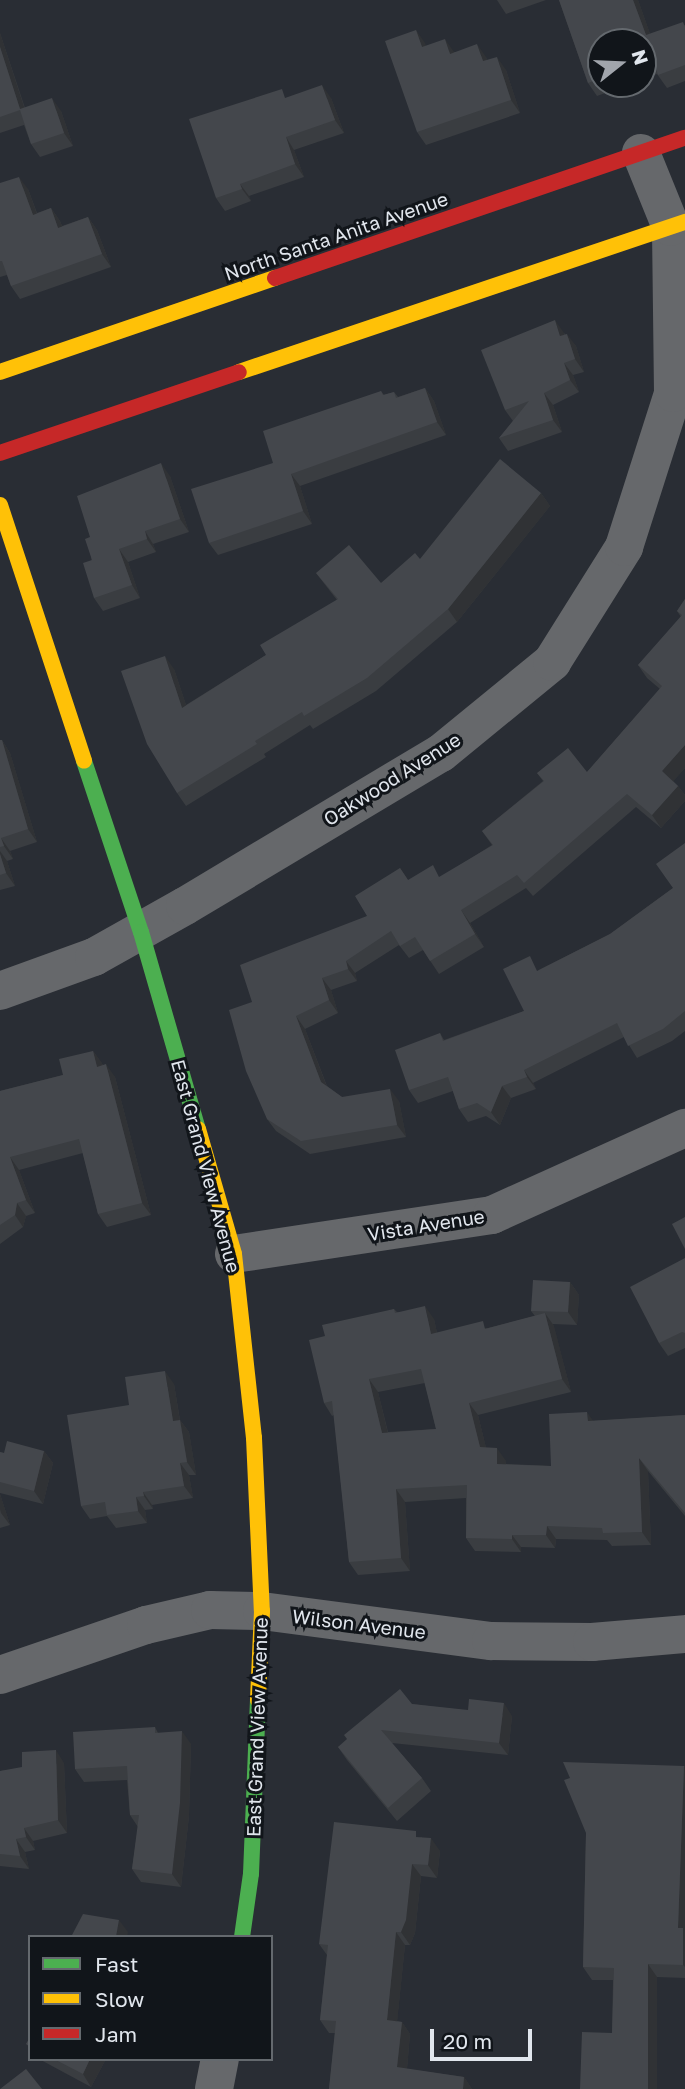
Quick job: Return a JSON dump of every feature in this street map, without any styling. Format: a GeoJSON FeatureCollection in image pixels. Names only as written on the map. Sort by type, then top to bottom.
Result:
{"type":"FeatureCollection","features":[{"type":"Feature","properties":{"kind":"street","name":"North Santa Anita Avenue"},"geometry":{"type":"LineString","coordinates":[[0,372],[685,138]]}},
{"type":"Feature","properties":{"kind":"street","name":"Oakwood Avenue"},"geometry":{"type":"LineString","coordinates":[[0,991],[94,957],[141,932],[441,753],[552,662],[624,547],[673,394],[678,225],[641,153]]}},
{"type":"Feature","properties":{"kind":"street"},"geometry":{"type":"LineString","coordinates":[[0,453],[678,225]]}},
{"type":"Feature","properties":{"kind":"street","name":"East Grand View Avenue"},"geometry":{"type":"LineString","coordinates":[[0,505],[141,932],[234,1254],[254,1438],[262,1611],[251,1874],[242,1935]]}},
{"type":"Feature","properties":{"kind":"street","name":"Vista Avenue"},"geometry":{"type":"LineString","coordinates":[[234,1254],[492,1215],[685,1128]]}},
{"type":"Feature","properties":{"kind":"street","name":"Wilson Avenue"},"geometry":{"type":"LineString","coordinates":[[0,1675],[146,1625],[209,1610],[262,1611],[492,1640],[592,1642],[685,1634]]}},
{"type":"Feature","properties":{"kind":"street"},"geometry":{"type":"LineString","coordinates":[[214,2089],[220,2061]]}},
{"type":"Feature","properties":{"kind":"building"},"geometry":{"type":"Polygon","coordinates":[[[559,0],[633,0],[643,28],[587,28],[587,80],[559,0]]]}},
{"type":"Feature","properties":{"kind":"building"},"geometry":{"type":"Polygon","coordinates":[[[683,22],[685,65],[658,75],[657,31],[683,22]]]}},
{"type":"Feature","properties":{"kind":"building"},"geometry":{"type":"Polygon","coordinates":[[[416,30],[422,47],[445,39],[450,54],[477,44],[483,61],[497,57],[511,100],[417,132],[385,41],[416,30]]]}},
{"type":"Feature","properties":{"kind":"building"},"geometry":{"type":"Polygon","coordinates":[[[0,47],[20,109],[52,98],[64,133],[31,144],[20,110],[0,117],[0,47]]]}},
{"type":"Feature","properties":{"kind":"building"},"geometry":{"type":"Polygon","coordinates":[[[322,85],[335,120],[286,137],[295,164],[240,184],[242,189],[216,198],[189,119],[282,89],[285,98],[322,85]]]}},
{"type":"Feature","properties":{"kind":"building"},"geometry":{"type":"Polygon","coordinates":[[[19,177],[33,215],[51,208],[58,228],[88,217],[102,254],[11,286],[0,261],[0,183],[19,177]]]}},
{"type":"Feature","properties":{"kind":"building"},"geometry":{"type":"Polygon","coordinates":[[[555,320],[560,336],[567,334],[575,359],[564,363],[570,380],[544,393],[553,420],[499,438],[529,401],[505,410],[481,350],[555,320]]]}},
{"type":"Feature","properties":{"kind":"building"},"geometry":{"type":"Polygon","coordinates":[[[425,388],[437,422],[291,474],[303,511],[209,543],[191,489],[273,463],[263,431],[381,391],[383,395],[394,392],[396,398],[425,388]]]}},
{"type":"Feature","properties":{"kind":"building"},"geometry":{"type":"Polygon","coordinates":[[[500,459],[541,493],[448,609],[367,678],[304,716],[302,712],[255,741],[257,744],[177,793],[147,744],[121,671],[165,656],[182,708],[266,655],[260,645],[338,599],[316,573],[349,545],[381,583],[415,553],[420,559],[500,459]]]}},
{"type":"Feature","properties":{"kind":"building"},"geometry":{"type":"Polygon","coordinates":[[[161,463],[180,519],[145,531],[147,539],[119,549],[132,585],[94,598],[83,563],[92,560],[85,539],[90,537],[77,496],[161,463]]]}},
{"type":"Feature","properties":{"kind":"building"},"geometry":{"type":"Polygon","coordinates":[[[685,599],[685,745],[662,771],[678,786],[652,815],[627,794],[524,883],[517,875],[461,910],[475,934],[430,961],[415,937],[400,946],[391,931],[346,961],[348,969],[322,978],[329,1000],[296,1016],[321,1082],[342,1097],[390,1089],[397,1125],[301,1141],[267,1119],[246,1071],[229,1010],[252,1002],[240,965],[367,916],[355,896],[400,868],[408,880],[433,865],[439,877],[493,845],[482,831],[544,781],[537,773],[568,748],[587,772],[662,686],[638,665],[682,615],[677,611],[685,599]]]}},
{"type":"Feature","properties":{"kind":"building"},"geometry":{"type":"Polygon","coordinates":[[[0,740],[28,829],[1,838],[4,846],[0,847],[0,740]]]}},
{"type":"Feature","properties":{"kind":"building"},"geometry":{"type":"Polygon","coordinates":[[[685,843],[685,1011],[663,1029],[628,1046],[617,1023],[524,1070],[527,1077],[502,1086],[491,1112],[477,1103],[459,1109],[448,1077],[409,1090],[395,1050],[440,1033],[443,1041],[524,1011],[503,969],[530,956],[537,971],[610,934],[673,888],[656,864],[685,843]]]}},
{"type":"Feature","properties":{"kind":"building"},"geometry":{"type":"Polygon","coordinates":[[[0,854],[6,873],[0,875],[0,854]]]}},
{"type":"Feature","properties":{"kind":"building"},"geometry":{"type":"Polygon","coordinates":[[[93,1051],[97,1067],[106,1064],[142,1203],[98,1214],[79,1139],[10,1157],[26,1200],[17,1203],[15,1215],[0,1225],[0,1091],[63,1075],[59,1059],[93,1051]]]}},
{"type":"Feature","properties":{"kind":"building"},"geometry":{"type":"Polygon","coordinates":[[[685,1217],[685,1249],[672,1224],[685,1217]]]}},
{"type":"Feature","properties":{"kind":"building"},"geometry":{"type":"Polygon","coordinates":[[[685,1258],[685,1333],[659,1343],[630,1287],[685,1258]]]}},
{"type":"Feature","properties":{"kind":"building"},"geometry":{"type":"Polygon","coordinates":[[[533,1280],[570,1282],[568,1312],[531,1311],[533,1280]]]}},
{"type":"Feature","properties":{"kind":"building"},"geometry":{"type":"Polygon","coordinates":[[[425,1306],[431,1334],[483,1321],[485,1329],[545,1313],[562,1379],[469,1403],[480,1447],[497,1448],[497,1464],[551,1466],[549,1414],[587,1412],[588,1421],[685,1415],[685,1513],[639,1458],[642,1532],[603,1533],[602,1528],[547,1526],[546,1535],[512,1535],[512,1539],[466,1538],[467,1485],[396,1489],[401,1558],[349,1562],[332,1401],[324,1403],[309,1340],[325,1336],[322,1325],[394,1309],[395,1313],[425,1306]],[[421,1369],[369,1379],[382,1433],[436,1429],[421,1369]]]}},
{"type":"Feature","properties":{"kind":"building"},"geometry":{"type":"Polygon","coordinates":[[[165,1371],[173,1421],[180,1420],[187,1462],[180,1463],[184,1486],[143,1492],[144,1496],[136,1497],[138,1511],[107,1515],[105,1502],[81,1506],[67,1415],[129,1405],[125,1377],[165,1371]]]}},
{"type":"Feature","properties":{"kind":"building"},"geometry":{"type":"Polygon","coordinates":[[[7,1441],[44,1451],[34,1491],[0,1482],[0,1452],[4,1453],[7,1441]]]}},
{"type":"Feature","properties":{"kind":"building"},"geometry":{"type":"Polygon","coordinates":[[[400,1689],[412,1704],[468,1710],[469,1699],[504,1703],[499,1743],[381,1730],[422,1778],[388,1808],[338,1747],[347,1739],[344,1735],[400,1689]]]}},
{"type":"Feature","properties":{"kind":"building"},"geometry":{"type":"Polygon","coordinates":[[[155,1727],[155,1733],[182,1731],[180,1803],[172,1874],[132,1869],[139,1815],[130,1815],[127,1766],[75,1769],[73,1732],[155,1727]]]}},
{"type":"Feature","properties":{"kind":"building"},"geometry":{"type":"Polygon","coordinates":[[[56,1750],[58,1820],[24,1828],[26,1837],[16,1839],[20,1856],[0,1854],[0,1771],[22,1767],[22,1752],[56,1750]]]}},
{"type":"Feature","properties":{"kind":"building"},"geometry":{"type":"Polygon","coordinates":[[[563,1762],[684,1766],[678,1928],[683,1928],[683,1965],[648,1964],[648,2089],[580,2089],[582,2032],[612,2033],[614,1968],[583,1967],[586,1833],[564,1780],[570,1778],[563,1762]]]}},
{"type":"Feature","properties":{"kind":"building"},"geometry":{"type":"Polygon","coordinates":[[[334,1822],[416,1831],[416,1837],[431,1838],[428,1865],[412,1864],[406,1920],[401,1932],[396,1932],[387,2020],[402,2022],[397,2067],[464,2077],[463,2089],[329,2089],[336,2021],[320,2020],[328,1945],[319,1944],[334,1822]]]}},
{"type":"Feature","properties":{"kind":"building"},"geometry":{"type":"Polygon","coordinates":[[[83,1914],[119,1920],[116,1935],[72,1935],[83,1914]]]}},
{"type":"Feature","properties":{"kind":"building"},"geometry":{"type":"Polygon","coordinates":[[[58,2061],[89,2061],[83,2074],[58,2061]]]}},
{"type":"Feature","properties":{"kind":"building"},"geometry":{"type":"Polygon","coordinates":[[[26,2069],[42,2089],[0,2089],[26,2069]]]}},
{"type":"Feature","properties":{"kind":"traffic: fast"},"geometry":{"type":"LineString","coordinates":[[84,761],[141,932],[198,1129]]}},
{"type":"Feature","properties":{"kind":"traffic: fast"},"geometry":{"type":"LineString","coordinates":[[242,1935],[251,1874],[258,1700]]}},
{"type":"Feature","properties":{"kind":"traffic: slow"},"geometry":{"type":"LineString","coordinates":[[239,372],[685,222]]}},
{"type":"Feature","properties":{"kind":"traffic: slow"},"geometry":{"type":"LineString","coordinates":[[0,372],[275,278]]}},
{"type":"Feature","properties":{"kind":"traffic: slow"},"geometry":{"type":"LineString","coordinates":[[0,505],[84,761]]}},
{"type":"Feature","properties":{"kind":"traffic: slow"},"geometry":{"type":"LineString","coordinates":[[198,1129],[234,1254],[254,1438],[262,1611],[258,1700]]}},
{"type":"Feature","properties":{"kind":"traffic: jam"},"geometry":{"type":"LineString","coordinates":[[275,278],[685,138]]}},
{"type":"Feature","properties":{"kind":"traffic: jam"},"geometry":{"type":"LineString","coordinates":[[0,453],[239,372]]}}]}
